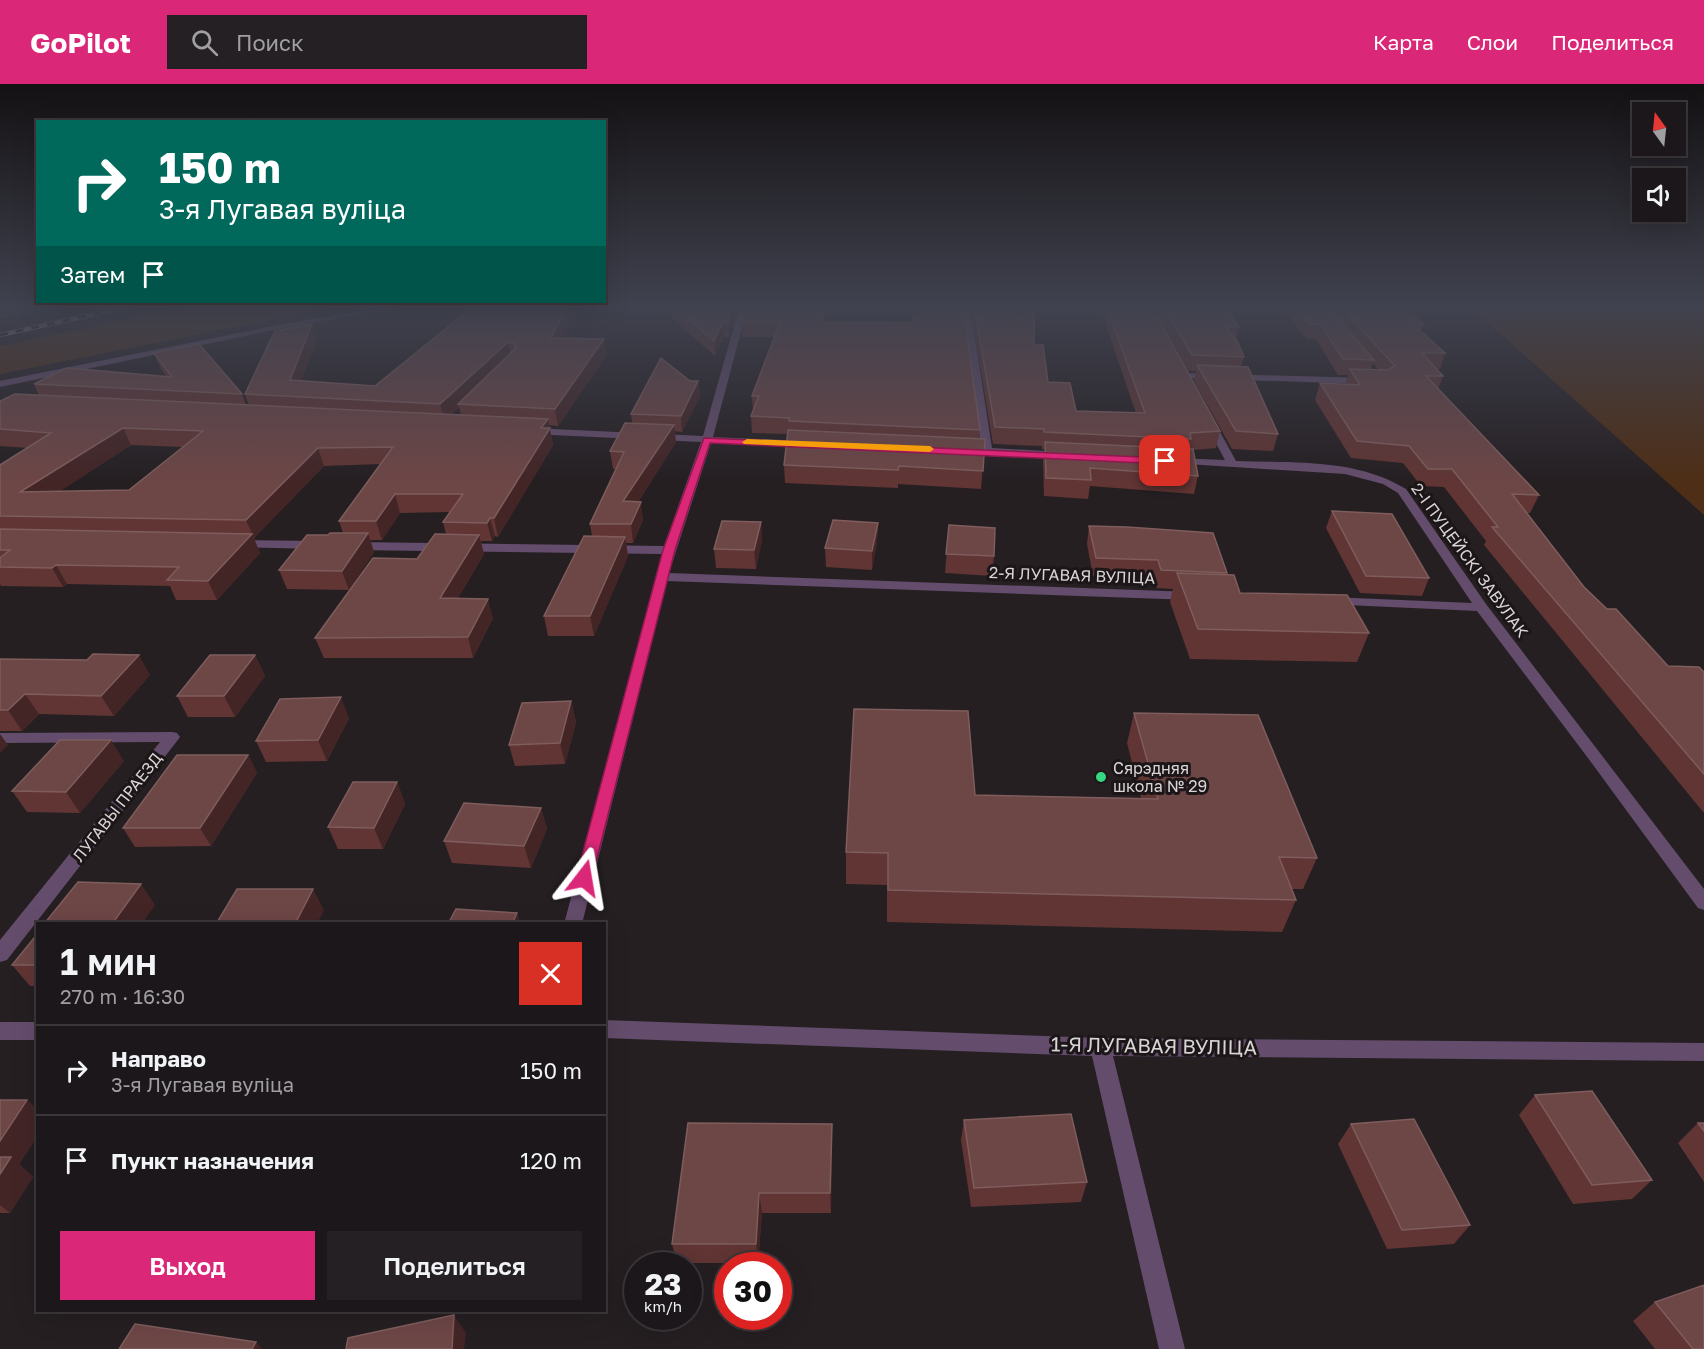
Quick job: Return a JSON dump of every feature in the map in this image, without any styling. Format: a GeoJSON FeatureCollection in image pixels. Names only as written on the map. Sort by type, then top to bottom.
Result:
{"type":"FeatureCollection","features":[{"type":"Feature","properties":{"kind":"street"},"geometry":{"type":"LineString","coordinates":[[0,384],[97,364]]}},
{"type":"Feature","properties":{"kind":"street"},"geometry":{"type":"LineString","coordinates":[[574,922],[669,550],[707,440],[728,364]]}},
{"type":"Feature","properties":{"kind":"street"},"geometry":{"type":"LineString","coordinates":[[974,364],[987,451]]}},
{"type":"Feature","properties":{"kind":"street"},"geometry":{"type":"LineString","coordinates":[[1185,376],[1382,381]]}},
{"type":"Feature","properties":{"kind":"street"},"geometry":{"type":"LineString","coordinates":[[1200,406],[1232,464]]}},
{"type":"Feature","properties":{"kind":"street"},"geometry":{"type":"LineString","coordinates":[[518,431],[824,445]]}},
{"type":"Feature","properties":{"kind":"street"},"geometry":{"type":"LineString","coordinates":[[952,450],[1080,456]]}},
{"type":"Feature","properties":{"kind":"street","name":"2-І ПУЦЕЙСКІ ЗАВУЛАК"},"geometry":{"type":"LineString","coordinates":[[1162,460],[1358,472],[1392,482],[1402,491],[1481,607],[1704,903]]}},
{"type":"Feature","properties":{"kind":"street"},"geometry":{"type":"LineString","coordinates":[[227,544],[669,550]]}},
{"type":"Feature","properties":{"kind":"street","name":"2-Я ЛУГАВАЯ ВУЛІЦА"},"geometry":{"type":"LineString","coordinates":[[662,577],[1208,597]]}},
{"type":"Feature","properties":{"kind":"street"},"geometry":{"type":"LineString","coordinates":[[1314,601],[1481,607]]}},
{"type":"Feature","properties":{"kind":"street","name":"ЛУГАВЫ ПРАЕЗД"},"geometry":{"type":"LineString","coordinates":[[0,738],[172,737],[0,954]]}},
{"type":"Feature","properties":{"kind":"street","name":"1-Я ЛУГАВАЯ ВУЛІЦА"},"geometry":{"type":"LineString","coordinates":[[606,1029],[1100,1047],[1704,1052]]}},
{"type":"Feature","properties":{"kind":"street"},"geometry":{"type":"LineString","coordinates":[[0,1031],[36,1031]]}},
{"type":"Feature","properties":{"kind":"street"},"geometry":{"type":"LineString","coordinates":[[1100,1047],[1172,1349]]}},
{"type":"Feature","properties":{"kind":"shaded area"},"geometry":{"type":"Polygon","coordinates":[[[0,364],[50,364],[0,374],[0,364]]]}},
{"type":"Feature","properties":{"kind":"shaded area"},"geometry":{"type":"Polygon","coordinates":[[[1534,364],[1704,364],[1704,515],[1534,364]]]}},
{"type":"Feature","properties":{"kind":"building"},"geometry":{"type":"Polygon","coordinates":[[[162,364],[216,364],[242,394],[34,384],[67,368],[172,377],[162,364]]]}},
{"type":"Feature","properties":{"kind":"building"},"geometry":{"type":"Polygon","coordinates":[[[259,364],[296,364],[290,380],[375,386],[402,364],[484,364],[440,404],[245,394],[259,364]]]}},
{"type":"Feature","properties":{"kind":"building"},"geometry":{"type":"Polygon","coordinates":[[[499,364],[586,364],[555,409],[458,404],[499,364]]]}},
{"type":"Feature","properties":{"kind":"building"},"geometry":{"type":"Polygon","coordinates":[[[658,364],[669,364],[690,381],[698,381],[681,416],[631,414],[658,364]]]}},
{"type":"Feature","properties":{"kind":"building"},"geometry":{"type":"Polygon","coordinates":[[[764,364],[971,364],[980,430],[789,421],[789,418],[751,416],[759,396],[752,396],[764,364]]]}},
{"type":"Feature","properties":{"kind":"building"},"geometry":{"type":"Polygon","coordinates":[[[984,364],[1046,364],[1048,382],[1070,383],[1076,411],[1145,413],[1127,364],[1183,364],[1220,431],[1190,433],[1191,439],[1044,432],[1044,429],[995,427],[984,364]]]}},
{"type":"Feature","properties":{"kind":"building"},"geometry":{"type":"Polygon","coordinates":[[[1393,364],[1432,364],[1443,376],[1426,376],[1539,495],[1512,494],[1584,587],[1607,609],[1616,609],[1668,666],[1699,667],[1704,672],[1704,774],[1492,527],[1498,527],[1452,469],[1428,469],[1409,446],[1357,441],[1320,383],[1360,385],[1350,369],[1387,370],[1395,366],[1393,364]]]}},
{"type":"Feature","properties":{"kind":"building"},"geometry":{"type":"Polygon","coordinates":[[[1197,365],[1248,367],[1278,434],[1236,431],[1197,365]]]}},
{"type":"Feature","properties":{"kind":"building"},"geometry":{"type":"Polygon","coordinates":[[[15,394],[548,419],[541,428],[550,428],[494,518],[490,518],[487,523],[443,522],[463,494],[395,494],[376,521],[339,521],[393,447],[318,448],[246,520],[0,516],[0,465],[51,433],[0,429],[0,401],[15,394]],[[123,428],[20,492],[129,490],[203,431],[123,428]]]}},
{"type":"Feature","properties":{"kind":"building"},"geometry":{"type":"Polygon","coordinates":[[[625,423],[674,425],[623,501],[641,502],[631,524],[590,524],[624,452],[610,451],[625,423]]]}},
{"type":"Feature","properties":{"kind":"building"},"geometry":{"type":"Polygon","coordinates":[[[788,430],[985,439],[983,471],[899,466],[898,470],[784,465],[788,430]]]}},
{"type":"Feature","properties":{"kind":"building"},"geometry":{"type":"Polygon","coordinates":[[[1045,442],[1193,449],[1198,476],[1090,468],[1091,480],[1046,478],[1045,442]]]}},
{"type":"Feature","properties":{"kind":"building"},"geometry":{"type":"Polygon","coordinates":[[[1332,511],[1392,514],[1429,578],[1366,576],[1332,511]]]}},
{"type":"Feature","properties":{"kind":"building"},"geometry":{"type":"Polygon","coordinates":[[[833,520],[878,523],[872,551],[825,548],[833,520]]]}},
{"type":"Feature","properties":{"kind":"building"},"geometry":{"type":"Polygon","coordinates":[[[722,521],[761,522],[754,550],[714,549],[722,521]]]}},
{"type":"Feature","properties":{"kind":"building"},"geometry":{"type":"Polygon","coordinates":[[[949,525],[995,528],[994,556],[946,554],[949,525]]]}},
{"type":"Feature","properties":{"kind":"building"},"geometry":{"type":"Polygon","coordinates":[[[1089,526],[1213,533],[1227,573],[1161,570],[1158,560],[1096,558],[1089,526]]]}},
{"type":"Feature","properties":{"kind":"building"},"geometry":{"type":"Polygon","coordinates":[[[0,529],[252,534],[208,581],[167,580],[179,567],[56,565],[52,568],[0,567],[0,558],[10,550],[0,550],[0,529]]]}},
{"type":"Feature","properties":{"kind":"building"},"geometry":{"type":"Polygon","coordinates":[[[330,533],[368,533],[342,571],[279,570],[307,535],[328,535],[330,533]]]}},
{"type":"Feature","properties":{"kind":"building"},"geometry":{"type":"Polygon","coordinates":[[[435,534],[479,535],[440,598],[488,599],[468,637],[315,638],[373,558],[417,559],[435,534]]]}},
{"type":"Feature","properties":{"kind":"building"},"geometry":{"type":"Polygon","coordinates":[[[584,536],[625,537],[590,616],[544,616],[584,536]]]}},
{"type":"Feature","properties":{"kind":"building"},"geometry":{"type":"Polygon","coordinates":[[[1177,573],[1234,575],[1240,593],[1347,595],[1369,633],[1198,629],[1177,573]]]}},
{"type":"Feature","properties":{"kind":"building"},"geometry":{"type":"Polygon","coordinates":[[[93,654],[139,655],[101,696],[25,694],[8,710],[0,710],[0,659],[87,660],[93,654]]]}},
{"type":"Feature","properties":{"kind":"building"},"geometry":{"type":"Polygon","coordinates":[[[210,655],[255,655],[224,696],[177,696],[210,655]]]}},
{"type":"Feature","properties":{"kind":"building"},"geometry":{"type":"Polygon","coordinates":[[[341,697],[318,740],[256,741],[280,699],[341,697]]]}},
{"type":"Feature","properties":{"kind":"building"},"geometry":{"type":"Polygon","coordinates":[[[571,701],[560,743],[509,745],[522,703],[571,701]]]}},
{"type":"Feature","properties":{"kind":"building"},"geometry":{"type":"Polygon","coordinates":[[[854,709],[968,711],[975,795],[1158,799],[1134,713],[1258,715],[1317,858],[1279,857],[1296,900],[888,890],[888,853],[846,852],[854,709]]]}},
{"type":"Feature","properties":{"kind":"building"},"geometry":{"type":"Polygon","coordinates":[[[60,740],[111,740],[66,792],[12,791],[60,740]]]}},
{"type":"Feature","properties":{"kind":"building"},"geometry":{"type":"Polygon","coordinates":[[[177,755],[248,755],[200,828],[123,828],[177,755]]]}},
{"type":"Feature","properties":{"kind":"building"},"geometry":{"type":"Polygon","coordinates":[[[353,782],[397,782],[374,828],[328,827],[353,782]]]}},
{"type":"Feature","properties":{"kind":"building"},"geometry":{"type":"Polygon","coordinates":[[[464,803],[541,808],[524,846],[444,841],[464,803]]]}},
{"type":"Feature","properties":{"kind":"building"},"geometry":{"type":"Polygon","coordinates":[[[78,882],[141,884],[113,922],[46,922],[78,882]]]}},
{"type":"Feature","properties":{"kind":"building"},"geometry":{"type":"Polygon","coordinates":[[[237,889],[313,889],[296,922],[217,922],[237,889]]]}},
{"type":"Feature","properties":{"kind":"building"},"geometry":{"type":"Polygon","coordinates":[[[456,909],[517,913],[513,922],[449,922],[456,909]]]}},
{"type":"Feature","properties":{"kind":"building"},"geometry":{"type":"Polygon","coordinates":[[[36,935],[36,965],[12,965],[36,935]]]}},
{"type":"Feature","properties":{"kind":"building"},"geometry":{"type":"Polygon","coordinates":[[[1592,1091],[1652,1180],[1592,1185],[1535,1095],[1592,1091]]]}},
{"type":"Feature","properties":{"kind":"building"},"geometry":{"type":"Polygon","coordinates":[[[0,1100],[27,1100],[0,1141],[0,1100]]]}},
{"type":"Feature","properties":{"kind":"building"},"geometry":{"type":"Polygon","coordinates":[[[1071,1114],[1087,1182],[974,1188],[964,1120],[1071,1114]]]}},
{"type":"Feature","properties":{"kind":"building"},"geometry":{"type":"Polygon","coordinates":[[[1414,1119],[1470,1225],[1402,1230],[1351,1124],[1414,1119]]]}},
{"type":"Feature","properties":{"kind":"building"},"geometry":{"type":"Polygon","coordinates":[[[688,1123],[832,1124],[830,1193],[759,1193],[756,1244],[672,1244],[688,1123]]]}},
{"type":"Feature","properties":{"kind":"building"},"geometry":{"type":"Polygon","coordinates":[[[1698,1123],[1704,1123],[1704,1131],[1698,1123]]]}},
{"type":"Feature","properties":{"kind":"building"},"geometry":{"type":"Polygon","coordinates":[[[0,1157],[11,1157],[0,1174],[0,1157]]]}},
{"type":"Feature","properties":{"kind":"building"},"geometry":{"type":"Polygon","coordinates":[[[1704,1285],[1704,1349],[1693,1349],[1655,1302],[1704,1285]]]}},
{"type":"Feature","properties":{"kind":"building"},"geometry":{"type":"Polygon","coordinates":[[[454,1315],[452,1349],[346,1349],[348,1338],[454,1315]]]}},
{"type":"Feature","properties":{"kind":"building"},"geometry":{"type":"Polygon","coordinates":[[[135,1324],[256,1342],[252,1349],[119,1349],[135,1324]]]}},
{"type":"Feature","properties":{"kind":"slow traffic"},"geometry":{"type":"LineString","coordinates":[[747,442],[930,449]]}},
{"type":"Feature","properties":{"kind":"place","name":"Сярэдняя школа № 29"},"geometry":{"type":"Point","coordinates":[1101,777]}},
{"type":"Feature","properties":{"kind":"route"},"geometry":{"type":"LineString","coordinates":[[584,878],[669,550],[707,440],[987,451],[1165,461]]}}]}
